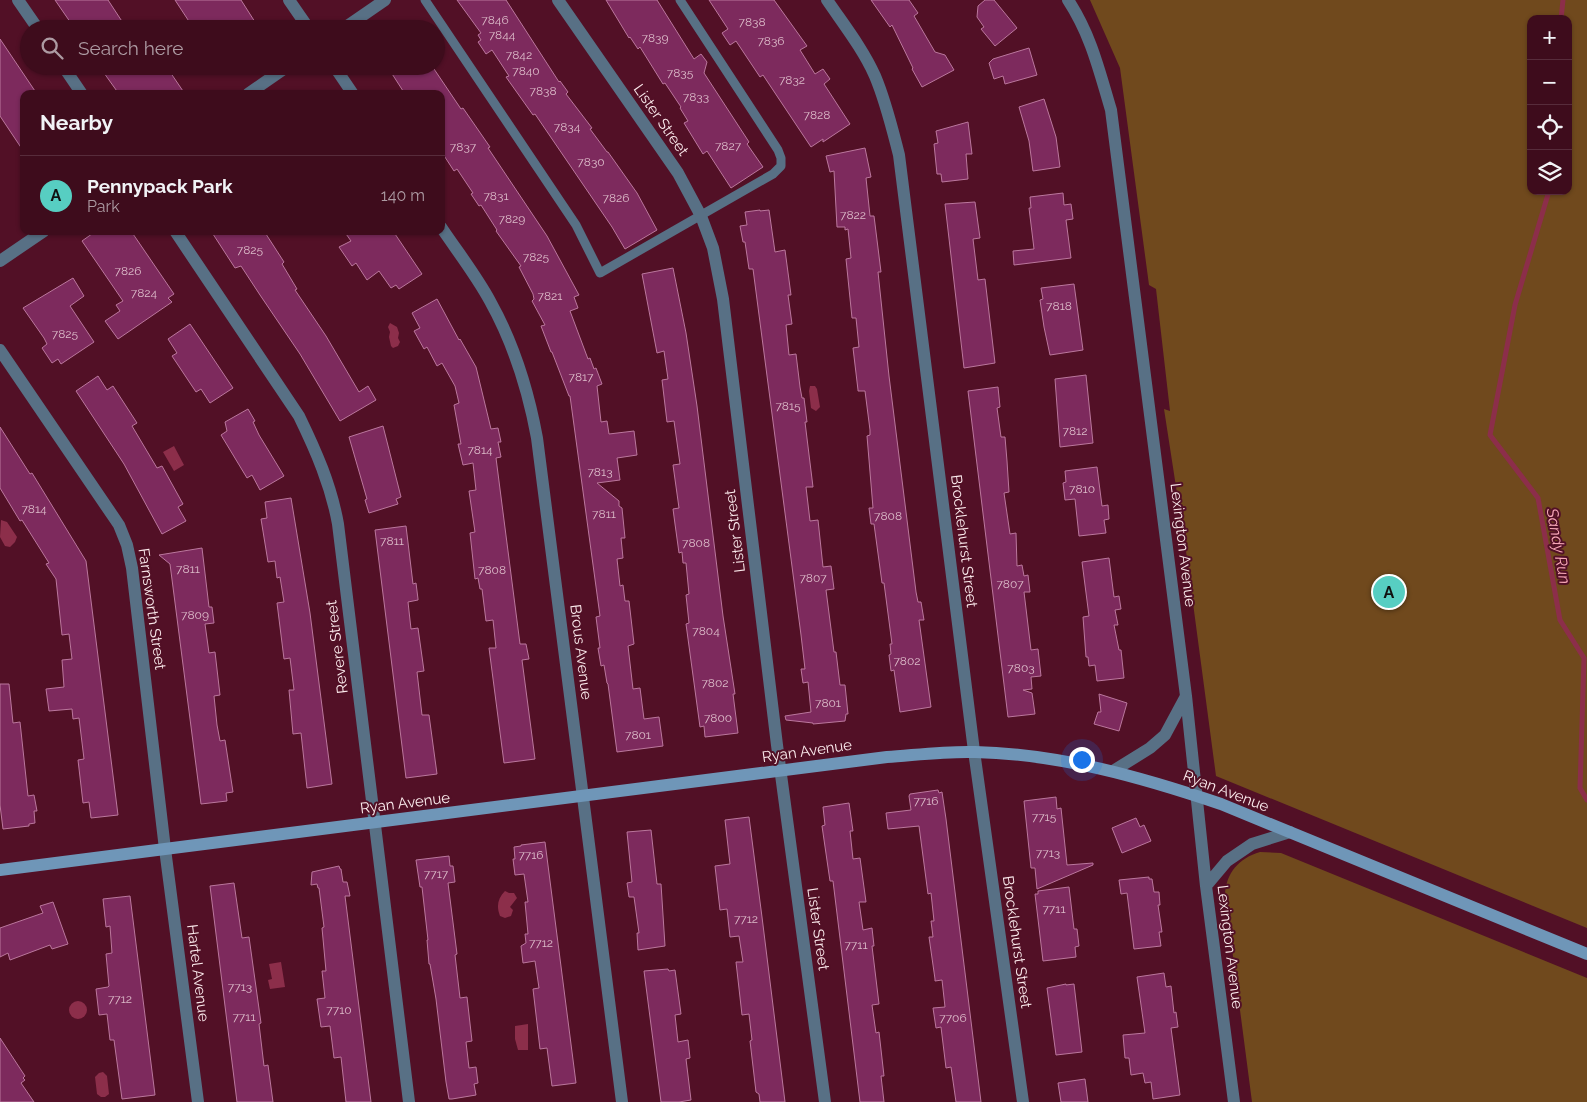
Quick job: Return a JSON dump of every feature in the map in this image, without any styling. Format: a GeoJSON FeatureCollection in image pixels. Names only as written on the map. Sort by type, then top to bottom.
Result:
{"type":"FeatureCollection","features":[{"type":"Feature","properties":{"kind":"street"},"geometry":{"type":"LineString","coordinates":[[18,0],[32,20]]}},
{"type":"Feature","properties":{"kind":"street"},"geometry":{"type":"LineString","coordinates":[[289,0],[303,20]]}},
{"type":"Feature","properties":{"kind":"street"},"geometry":{"type":"LineString","coordinates":[[356,20],[385,0]]}},
{"type":"Feature","properties":{"kind":"street","name":"Lister Street"},"geometry":{"type":"LineString","coordinates":[[558,0],[678,173],[701,216],[713,248],[723,298],[781,771],[825,1102]]}},
{"type":"Feature","properties":{"kind":"street","name":"Brocklehurst Street"},"geometry":{"type":"LineString","coordinates":[[827,0],[861,50],[874,74],[885,102],[899,155],[974,752],[1023,1102]]}},
{"type":"Feature","properties":{"kind":"street","name":"Lexington Avenue"},"geometry":{"type":"LineString","coordinates":[[1068,0],[1081,20],[1096,58],[1110,110],[1186,696],[1206,886],[1234,1102]]}},
{"type":"Feature","properties":{"kind":"street"},"geometry":{"type":"LineString","coordinates":[[69,75],[79,90]]}},
{"type":"Feature","properties":{"kind":"street"},"geometry":{"type":"LineString","coordinates":[[254,90],[275,75]]}},
{"type":"Feature","properties":{"kind":"street"},"geometry":{"type":"LineString","coordinates":[[340,75],[350,90]]}},
{"type":"Feature","properties":{"kind":"street","name":"Brous Avenue"},"geometry":{"type":"LineString","coordinates":[[445,233],[489,299],[510,339],[524,378],[531,406],[537,438],[584,796],[622,1102]]}},
{"type":"Feature","properties":{"kind":"street"},"geometry":{"type":"LineString","coordinates":[[0,261],[38,235]]}},
{"type":"Feature","properties":{"kind":"street","name":"Revere Street"},"geometry":{"type":"LineString","coordinates":[[178,235],[299,416],[328,480],[334,498],[409,1102]]}},
{"type":"Feature","properties":{"kind":"street","name":"Farnsworth Street"},"geometry":{"type":"LineString","coordinates":[[0,350],[120,525],[128,545],[165,849]]}},
{"type":"Feature","properties":{"kind":"street"},"geometry":{"type":"LineString","coordinates":[[1113,771],[1150,748],[1165,735],[1186,696]]}},
{"type":"Feature","properties":{"kind":"street","name":"Ryan Avenue"},"geometry":{"type":"LineString","coordinates":[[0,870],[374,824],[888,757],[974,752],[1056,759],[1113,771],[1196,796],[1290,832],[1587,954]]}},
{"type":"Feature","properties":{"kind":"street"},"geometry":{"type":"LineString","coordinates":[[1206,886],[1227,861],[1252,844],[1290,832]]}},
{"type":"Feature","properties":{"kind":"street","name":"Hartel Avenue"},"geometry":{"type":"LineString","coordinates":[[165,849],[198,1102]]}},
{"type":"Feature","properties":{"kind":"lane"},"geometry":{"type":"LineString","coordinates":[[425,0],[438,20]]}},
{"type":"Feature","properties":{"kind":"lane"},"geometry":{"type":"LineString","coordinates":[[445,30],[576,224],[600,273],[773,174],[781,166],[778,150],[680,0]]}},
{"type":"Feature","properties":{"kind":"shaded area"},"geometry":{"type":"Polygon","coordinates":[[[1090,0],[1587,0],[1587,928],[1216,776],[1187,558],[1164,409],[1170,411],[1156,289],[1149,285],[1120,68],[1090,0]]]}},
{"type":"Feature","properties":{"kind":"shaded area"},"geometry":{"type":"Polygon","coordinates":[[[390,323],[397,327],[399,333],[398,338],[400,342],[398,346],[393,348],[389,337],[388,327],[390,323]]]}},
{"type":"Feature","properties":{"kind":"shaded area"},"geometry":{"type":"Polygon","coordinates":[[[810,386],[815,386],[817,389],[820,407],[816,411],[811,408],[810,386]]]}},
{"type":"Feature","properties":{"kind":"shaded area"},"geometry":{"type":"Polygon","coordinates":[[[174,446],[184,465],[174,471],[163,452],[174,446]]]}},
{"type":"Feature","properties":{"kind":"shaded area"},"geometry":{"type":"Polygon","coordinates":[[[1,520],[7,522],[17,537],[10,547],[5,546],[0,537],[1,520]]]}},
{"type":"Feature","properties":{"kind":"shaded area"},"geometry":{"type":"Polygon","coordinates":[[[1260,852],[1281,853],[1587,978],[1587,1102],[1252,1102],[1225,895],[1228,880],[1235,868],[1246,858],[1260,852]]]}},
{"type":"Feature","properties":{"kind":"shaded area"},"geometry":{"type":"Polygon","coordinates":[[[505,891],[514,893],[517,898],[510,907],[513,910],[511,916],[505,918],[500,916],[498,906],[499,899],[505,891]]]}},
{"type":"Feature","properties":{"kind":"shaded area"},"geometry":{"type":"Polygon","coordinates":[[[281,962],[285,987],[270,989],[268,980],[272,979],[269,964],[281,962]]]}},
{"type":"Feature","properties":{"kind":"shaded area"},"geometry":{"type":"Polygon","coordinates":[[[78,1001],[84,1004],[87,1010],[84,1016],[78,1019],[72,1016],[69,1010],[72,1004],[78,1001]]]}},
{"type":"Feature","properties":{"kind":"shaded area"},"geometry":{"type":"Polygon","coordinates":[[[528,1024],[528,1050],[518,1050],[515,1039],[515,1026],[528,1024]]]}},
{"type":"Feature","properties":{"kind":"shaded area"},"geometry":{"type":"Polygon","coordinates":[[[103,1072],[107,1076],[109,1094],[101,1097],[97,1094],[95,1077],[103,1072]]]}},
{"type":"Feature","properties":{"kind":"building"},"geometry":{"type":"Polygon","coordinates":[[[55,0],[108,0],[121,20],[69,20],[55,0]]]}},
{"type":"Feature","properties":{"kind":"building"},"geometry":{"type":"Polygon","coordinates":[[[175,0],[241,0],[254,20],[188,20],[175,0]]]}},
{"type":"Feature","properties":{"kind":"building"},"geometry":{"type":"Polygon","coordinates":[[[457,0],[506,0],[559,82],[568,92],[566,94],[637,193],[657,230],[625,249],[535,114],[533,115],[506,77],[509,76],[492,50],[486,54],[478,42],[481,40],[478,35],[481,33],[457,0]]]}},
{"type":"Feature","properties":{"kind":"building"},"geometry":{"type":"Polygon","coordinates":[[[606,0],[657,0],[694,59],[701,54],[707,62],[704,73],[763,167],[731,188],[707,151],[703,154],[684,123],[688,121],[681,107],[665,83],[663,84],[640,47],[638,49],[629,38],[606,0]]]}},
{"type":"Feature","properties":{"kind":"building"},"geometry":{"type":"Polygon","coordinates":[[[709,0],[774,0],[807,46],[800,50],[815,74],[823,69],[830,79],[824,84],[850,124],[823,142],[823,139],[811,147],[763,75],[760,77],[736,41],[730,45],[722,33],[728,29],[709,0]]]}},
{"type":"Feature","properties":{"kind":"building"},"geometry":{"type":"Polygon","coordinates":[[[871,0],[909,0],[918,13],[914,16],[935,52],[945,55],[954,70],[922,87],[892,25],[890,27],[871,0]]]}},
{"type":"Feature","properties":{"kind":"building"},"geometry":{"type":"Polygon","coordinates":[[[985,0],[994,0],[1017,28],[995,46],[981,29],[984,27],[977,17],[978,6],[985,0]]]}},
{"type":"Feature","properties":{"kind":"building"},"geometry":{"type":"Polygon","coordinates":[[[0,39],[20,69],[20,75],[24,75],[34,90],[20,90],[20,146],[0,116],[0,39]]]}},
{"type":"Feature","properties":{"kind":"building"},"geometry":{"type":"Polygon","coordinates":[[[1029,48],[1037,75],[1005,84],[1003,76],[994,79],[989,63],[993,59],[1029,48]]]}},
{"type":"Feature","properties":{"kind":"building"},"geometry":{"type":"Polygon","coordinates":[[[105,75],[172,75],[182,90],[116,90],[105,75]]]}},
{"type":"Feature","properties":{"kind":"building"},"geometry":{"type":"Polygon","coordinates":[[[393,75],[438,75],[490,147],[488,148],[547,236],[579,295],[574,297],[578,308],[570,311],[588,359],[590,358],[594,369],[596,368],[602,384],[597,386],[601,422],[607,421],[609,434],[634,431],[637,455],[617,458],[620,480],[597,483],[619,501],[619,506],[622,508],[625,538],[621,538],[623,558],[617,559],[620,586],[623,585],[625,601],[629,601],[634,644],[628,646],[633,689],[640,688],[644,719],[659,717],[663,746],[617,752],[608,684],[604,665],[601,666],[598,648],[600,648],[596,617],[600,616],[570,396],[541,326],[545,325],[532,301],[534,299],[533,294],[519,267],[521,266],[496,231],[481,205],[479,206],[471,194],[473,193],[457,169],[454,171],[445,157],[445,90],[402,90],[393,75]]]}},
{"type":"Feature","properties":{"kind":"building"},"geometry":{"type":"Polygon","coordinates":[[[1044,99],[1056,137],[1060,167],[1033,171],[1029,141],[1019,107],[1044,99]]]}},
{"type":"Feature","properties":{"kind":"building"},"geometry":{"type":"Polygon","coordinates":[[[968,122],[972,154],[966,154],[968,179],[942,182],[941,174],[937,174],[934,144],[938,143],[936,131],[968,122]]]}},
{"type":"Feature","properties":{"kind":"building"},"geometry":{"type":"Polygon","coordinates":[[[865,148],[871,177],[866,178],[870,216],[874,216],[881,272],[878,272],[889,376],[916,592],[918,602],[921,602],[924,620],[919,620],[931,707],[900,712],[894,670],[891,671],[889,655],[891,654],[890,644],[892,644],[884,583],[882,583],[874,524],[871,524],[869,508],[873,508],[867,436],[870,435],[870,430],[865,391],[858,391],[853,348],[859,347],[856,318],[852,318],[846,259],[851,258],[848,229],[845,230],[845,227],[837,227],[834,171],[830,172],[826,156],[865,148]]]}},
{"type":"Feature","properties":{"kind":"building"},"geometry":{"type":"Polygon","coordinates":[[[1063,193],[1064,205],[1071,204],[1073,219],[1066,220],[1071,258],[1014,265],[1013,251],[1034,249],[1029,208],[1031,208],[1030,197],[1063,193]]]}},
{"type":"Feature","properties":{"kind":"building"},"geometry":{"type":"Polygon","coordinates":[[[975,202],[980,238],[973,239],[978,280],[985,279],[995,363],[964,368],[945,204],[975,202]]]}},
{"type":"Feature","properties":{"kind":"building"},"geometry":{"type":"Polygon","coordinates":[[[769,210],[775,252],[785,250],[791,295],[788,295],[792,324],[786,325],[789,355],[796,354],[802,398],[804,398],[813,487],[806,487],[810,521],[818,520],[823,567],[831,566],[834,589],[826,590],[840,685],[845,685],[848,714],[846,714],[845,721],[813,724],[786,720],[785,716],[811,712],[808,682],[803,683],[801,669],[805,669],[801,635],[753,269],[749,269],[745,242],[743,242],[740,226],[747,225],[745,212],[769,210]]]}},
{"type":"Feature","properties":{"kind":"building"},"geometry":{"type":"Polygon","coordinates":[[[90,235],[134,235],[174,294],[168,298],[172,302],[118,339],[105,321],[120,311],[116,305],[123,301],[82,241],[90,235]]]}},
{"type":"Feature","properties":{"kind":"building"},"geometry":{"type":"Polygon","coordinates":[[[214,235],[267,235],[284,262],[282,264],[297,289],[295,290],[326,336],[359,392],[368,386],[376,400],[340,421],[300,354],[241,266],[235,268],[214,235]]]}},
{"type":"Feature","properties":{"kind":"building"},"geometry":{"type":"Polygon","coordinates":[[[347,235],[396,235],[422,274],[399,289],[396,285],[391,288],[379,271],[367,280],[356,263],[352,266],[339,247],[351,241],[347,235]]]}},
{"type":"Feature","properties":{"kind":"building"},"geometry":{"type":"Polygon","coordinates":[[[673,268],[686,333],[697,406],[723,616],[735,694],[733,694],[738,733],[705,737],[704,726],[700,727],[686,624],[689,623],[686,595],[689,594],[686,563],[683,563],[682,552],[679,553],[673,509],[679,508],[673,465],[680,464],[674,421],[667,422],[662,380],[668,379],[664,351],[657,353],[642,274],[673,268]]]}},
{"type":"Feature","properties":{"kind":"building"},"geometry":{"type":"Polygon","coordinates":[[[73,278],[84,296],[70,306],[94,342],[61,364],[58,359],[52,363],[42,348],[47,344],[44,338],[23,308],[73,278]]]}},
{"type":"Feature","properties":{"kind":"building"},"geometry":{"type":"Polygon","coordinates":[[[1074,284],[1083,350],[1050,355],[1040,300],[1043,299],[1041,288],[1074,284]]]}},
{"type":"Feature","properties":{"kind":"building"},"geometry":{"type":"Polygon","coordinates":[[[437,299],[476,367],[491,429],[498,428],[501,442],[498,442],[501,457],[496,458],[520,644],[526,644],[529,659],[522,660],[535,759],[504,763],[489,648],[496,648],[493,620],[486,621],[482,589],[480,589],[478,578],[475,579],[470,533],[475,532],[469,491],[476,490],[473,463],[463,465],[458,444],[461,444],[454,405],[459,403],[455,386],[442,363],[437,366],[427,347],[424,349],[414,331],[420,328],[412,313],[437,299]]]}},
{"type":"Feature","properties":{"kind":"building"},"geometry":{"type":"Polygon","coordinates":[[[190,324],[233,388],[210,403],[201,389],[196,392],[172,356],[177,353],[168,339],[190,324]]]}},
{"type":"Feature","properties":{"kind":"building"},"geometry":{"type":"Polygon","coordinates":[[[1086,375],[1093,443],[1060,447],[1055,379],[1086,375]]]}},
{"type":"Feature","properties":{"kind":"building"},"geometry":{"type":"Polygon","coordinates":[[[98,376],[107,390],[113,386],[137,423],[132,426],[157,468],[162,466],[183,504],[178,507],[186,521],[162,534],[124,464],[76,391],[98,376]]]}},
{"type":"Feature","properties":{"kind":"building"},"geometry":{"type":"Polygon","coordinates":[[[998,387],[1000,407],[997,408],[1001,437],[1005,437],[1007,461],[1009,492],[1004,493],[1010,534],[1016,533],[1017,566],[1022,565],[1024,576],[1028,575],[1030,592],[1024,592],[1031,650],[1038,649],[1041,676],[1031,677],[1032,689],[1023,690],[1032,693],[1035,714],[1008,717],[968,391],[998,387]]]}},
{"type":"Feature","properties":{"kind":"building"},"geometry":{"type":"Polygon","coordinates":[[[248,409],[255,421],[253,422],[259,435],[284,476],[260,490],[252,475],[247,478],[221,435],[227,431],[225,422],[248,409]]]}},
{"type":"Feature","properties":{"kind":"building"},"geometry":{"type":"Polygon","coordinates":[[[383,426],[401,497],[396,499],[398,504],[369,513],[365,500],[367,499],[349,437],[383,426]]]}},
{"type":"Feature","properties":{"kind":"building"},"geometry":{"type":"Polygon","coordinates":[[[0,427],[30,474],[32,473],[86,561],[118,815],[91,818],[89,802],[83,803],[78,760],[84,759],[79,718],[73,719],[72,709],[49,711],[46,689],[64,687],[62,660],[72,659],[69,634],[62,635],[56,579],[46,564],[49,563],[0,488],[0,427]]]}},
{"type":"Feature","properties":{"kind":"building"},"geometry":{"type":"Polygon","coordinates":[[[1097,467],[1102,506],[1108,505],[1109,519],[1104,520],[1106,533],[1079,536],[1075,499],[1065,500],[1063,483],[1066,482],[1065,471],[1097,467]]]}},
{"type":"Feature","properties":{"kind":"building"},"geometry":{"type":"Polygon","coordinates":[[[291,498],[310,613],[332,784],[307,788],[301,733],[293,734],[289,690],[294,690],[290,658],[284,659],[277,603],[284,602],[280,577],[277,578],[275,561],[268,562],[261,519],[267,518],[265,502],[291,498]]]}},
{"type":"Feature","properties":{"kind":"building"},"geometry":{"type":"Polygon","coordinates":[[[406,526],[413,584],[416,583],[418,599],[408,602],[411,629],[418,628],[424,671],[417,672],[422,715],[429,715],[437,774],[406,778],[375,530],[406,526]]]}},
{"type":"Feature","properties":{"kind":"building"},"geometry":{"type":"Polygon","coordinates":[[[202,548],[209,607],[212,607],[214,623],[205,624],[209,653],[215,652],[220,695],[214,696],[217,725],[220,741],[225,740],[233,792],[226,793],[227,801],[201,804],[170,564],[159,555],[202,548]]]}},
{"type":"Feature","properties":{"kind":"building"},"geometry":{"type":"Polygon","coordinates":[[[1109,558],[1114,597],[1119,596],[1121,609],[1115,610],[1118,625],[1114,625],[1119,650],[1121,650],[1124,678],[1097,681],[1095,665],[1089,666],[1088,657],[1086,657],[1083,617],[1089,616],[1082,562],[1109,558]]]}},
{"type":"Feature","properties":{"kind":"building"},"geometry":{"type":"Polygon","coordinates":[[[0,684],[9,684],[13,723],[20,722],[28,796],[34,795],[37,811],[34,811],[35,823],[29,824],[29,826],[3,829],[0,805],[0,684]]]}},
{"type":"Feature","properties":{"kind":"building"},"geometry":{"type":"Polygon","coordinates":[[[1099,694],[1127,703],[1119,731],[1094,724],[1098,712],[1101,712],[1099,694]]]}},
{"type":"Feature","properties":{"kind":"building"},"geometry":{"type":"Polygon","coordinates":[[[938,790],[939,793],[942,792],[946,819],[981,1102],[956,1102],[951,1067],[946,1068],[941,1027],[936,1028],[933,1008],[945,1007],[942,980],[935,981],[929,937],[933,937],[931,921],[934,921],[931,893],[928,894],[919,826],[888,829],[886,813],[911,810],[910,794],[938,790]]]}},
{"type":"Feature","properties":{"kind":"building"},"geometry":{"type":"Polygon","coordinates":[[[1056,797],[1057,809],[1061,808],[1067,865],[1093,863],[1093,865],[1037,889],[1035,868],[1031,868],[1024,801],[1056,797]]]}},
{"type":"Feature","properties":{"kind":"building"},"geometry":{"type":"Polygon","coordinates":[[[849,803],[853,831],[850,831],[853,859],[860,858],[866,902],[859,902],[863,930],[872,928],[874,946],[872,946],[879,1004],[872,1005],[876,1033],[879,1032],[884,1076],[881,1076],[884,1102],[860,1102],[833,881],[830,881],[822,826],[825,825],[823,807],[849,803]]]}},
{"type":"Feature","properties":{"kind":"building"},"geometry":{"type":"Polygon","coordinates":[[[749,817],[785,1102],[760,1102],[759,1094],[756,1092],[749,1014],[742,1015],[736,962],[743,962],[739,936],[730,937],[727,909],[720,910],[715,866],[730,864],[725,820],[749,817]]]}},
{"type":"Feature","properties":{"kind":"building"},"geometry":{"type":"Polygon","coordinates":[[[1136,818],[1140,827],[1144,825],[1151,841],[1122,853],[1112,828],[1136,818]]]}},
{"type":"Feature","properties":{"kind":"building"},"geometry":{"type":"Polygon","coordinates":[[[651,830],[657,884],[661,884],[665,946],[638,950],[637,933],[639,933],[634,897],[629,897],[627,883],[632,882],[627,832],[651,830]]]}},
{"type":"Feature","properties":{"kind":"building"},"geometry":{"type":"Polygon","coordinates":[[[545,842],[576,1083],[552,1086],[547,1048],[540,1049],[533,989],[539,988],[535,961],[523,963],[521,946],[526,943],[525,934],[528,934],[525,902],[528,902],[524,874],[515,875],[513,859],[515,859],[514,847],[545,842]]]}},
{"type":"Feature","properties":{"kind":"building"},"geometry":{"type":"Polygon","coordinates":[[[449,856],[450,866],[453,866],[455,882],[448,883],[457,954],[455,955],[460,998],[467,997],[472,1041],[466,1042],[469,1068],[476,1067],[478,1083],[474,1084],[476,1095],[452,1099],[449,1099],[446,1082],[436,999],[429,964],[422,887],[420,887],[416,860],[449,856]]]}},
{"type":"Feature","properties":{"kind":"building"},"geometry":{"type":"Polygon","coordinates":[[[339,866],[343,882],[347,882],[350,896],[345,896],[371,1102],[346,1102],[341,1057],[334,1058],[330,1026],[321,1027],[317,999],[325,998],[322,971],[326,971],[322,928],[324,927],[319,888],[317,884],[311,885],[312,872],[339,866]]]}},
{"type":"Feature","properties":{"kind":"building"},"geometry":{"type":"Polygon","coordinates":[[[1149,877],[1149,879],[1152,879],[1154,892],[1159,892],[1160,905],[1158,905],[1162,932],[1159,932],[1161,946],[1134,949],[1127,893],[1121,894],[1119,880],[1149,877]]]}},
{"type":"Feature","properties":{"kind":"building"},"geometry":{"type":"Polygon","coordinates":[[[234,883],[242,938],[249,937],[261,1023],[259,1024],[264,1066],[268,1065],[273,1102],[237,1102],[210,886],[234,883]]]}},
{"type":"Feature","properties":{"kind":"building"},"geometry":{"type":"Polygon","coordinates":[[[1069,887],[1074,929],[1077,929],[1079,946],[1075,947],[1076,957],[1043,961],[1035,894],[1038,894],[1038,891],[1069,887]]]}},
{"type":"Feature","properties":{"kind":"building"},"geometry":{"type":"Polygon","coordinates":[[[130,896],[155,1095],[122,1099],[114,1040],[110,1040],[107,1014],[99,1015],[96,989],[109,986],[106,954],[112,953],[110,926],[106,927],[103,899],[130,896]]]}},
{"type":"Feature","properties":{"kind":"building"},"geometry":{"type":"Polygon","coordinates":[[[53,902],[68,944],[52,949],[50,945],[10,960],[8,953],[0,957],[0,928],[43,913],[40,906],[53,902]]]}},
{"type":"Feature","properties":{"kind":"building"},"geometry":{"type":"Polygon","coordinates":[[[668,969],[669,971],[675,970],[681,1014],[675,1015],[678,1042],[688,1040],[690,1058],[686,1059],[691,1100],[679,1102],[661,1102],[644,971],[668,969]]]}},
{"type":"Feature","properties":{"kind":"building"},"geometry":{"type":"Polygon","coordinates":[[[1164,973],[1166,987],[1171,986],[1174,1013],[1176,1012],[1178,1027],[1171,1028],[1180,1095],[1153,1099],[1151,1082],[1145,1083],[1143,1073],[1131,1075],[1129,1058],[1125,1058],[1123,1035],[1145,1033],[1137,977],[1164,973]]]}},
{"type":"Feature","properties":{"kind":"building"},"geometry":{"type":"Polygon","coordinates":[[[1074,984],[1082,1052],[1056,1055],[1047,988],[1074,984]]]}},
{"type":"Feature","properties":{"kind":"building"},"geometry":{"type":"Polygon","coordinates":[[[0,1038],[25,1076],[23,1078],[25,1080],[21,1083],[34,1102],[0,1102],[0,1038]]]}},
{"type":"Feature","properties":{"kind":"building"},"geometry":{"type":"Polygon","coordinates":[[[1085,1079],[1088,1102],[1061,1102],[1058,1083],[1085,1079]]]}},
{"type":"Feature","properties":{"kind":"waterway","name":"Sandy Run"},"geometry":{"type":"LineString","coordinates":[[1561,15],[1563,0]]}},
{"type":"Feature","properties":{"kind":"waterway","name":"Sandy Run"},"geometry":{"type":"LineString","coordinates":[[1548,195],[1515,305],[1490,435],[1538,498],[1560,620],[1584,658],[1580,788],[1587,800]]}},
{"type":"Feature","properties":{"kind":"place","name":"Pennypack Park"},"geometry":{"type":"Point","coordinates":[1389,592]}}]}
